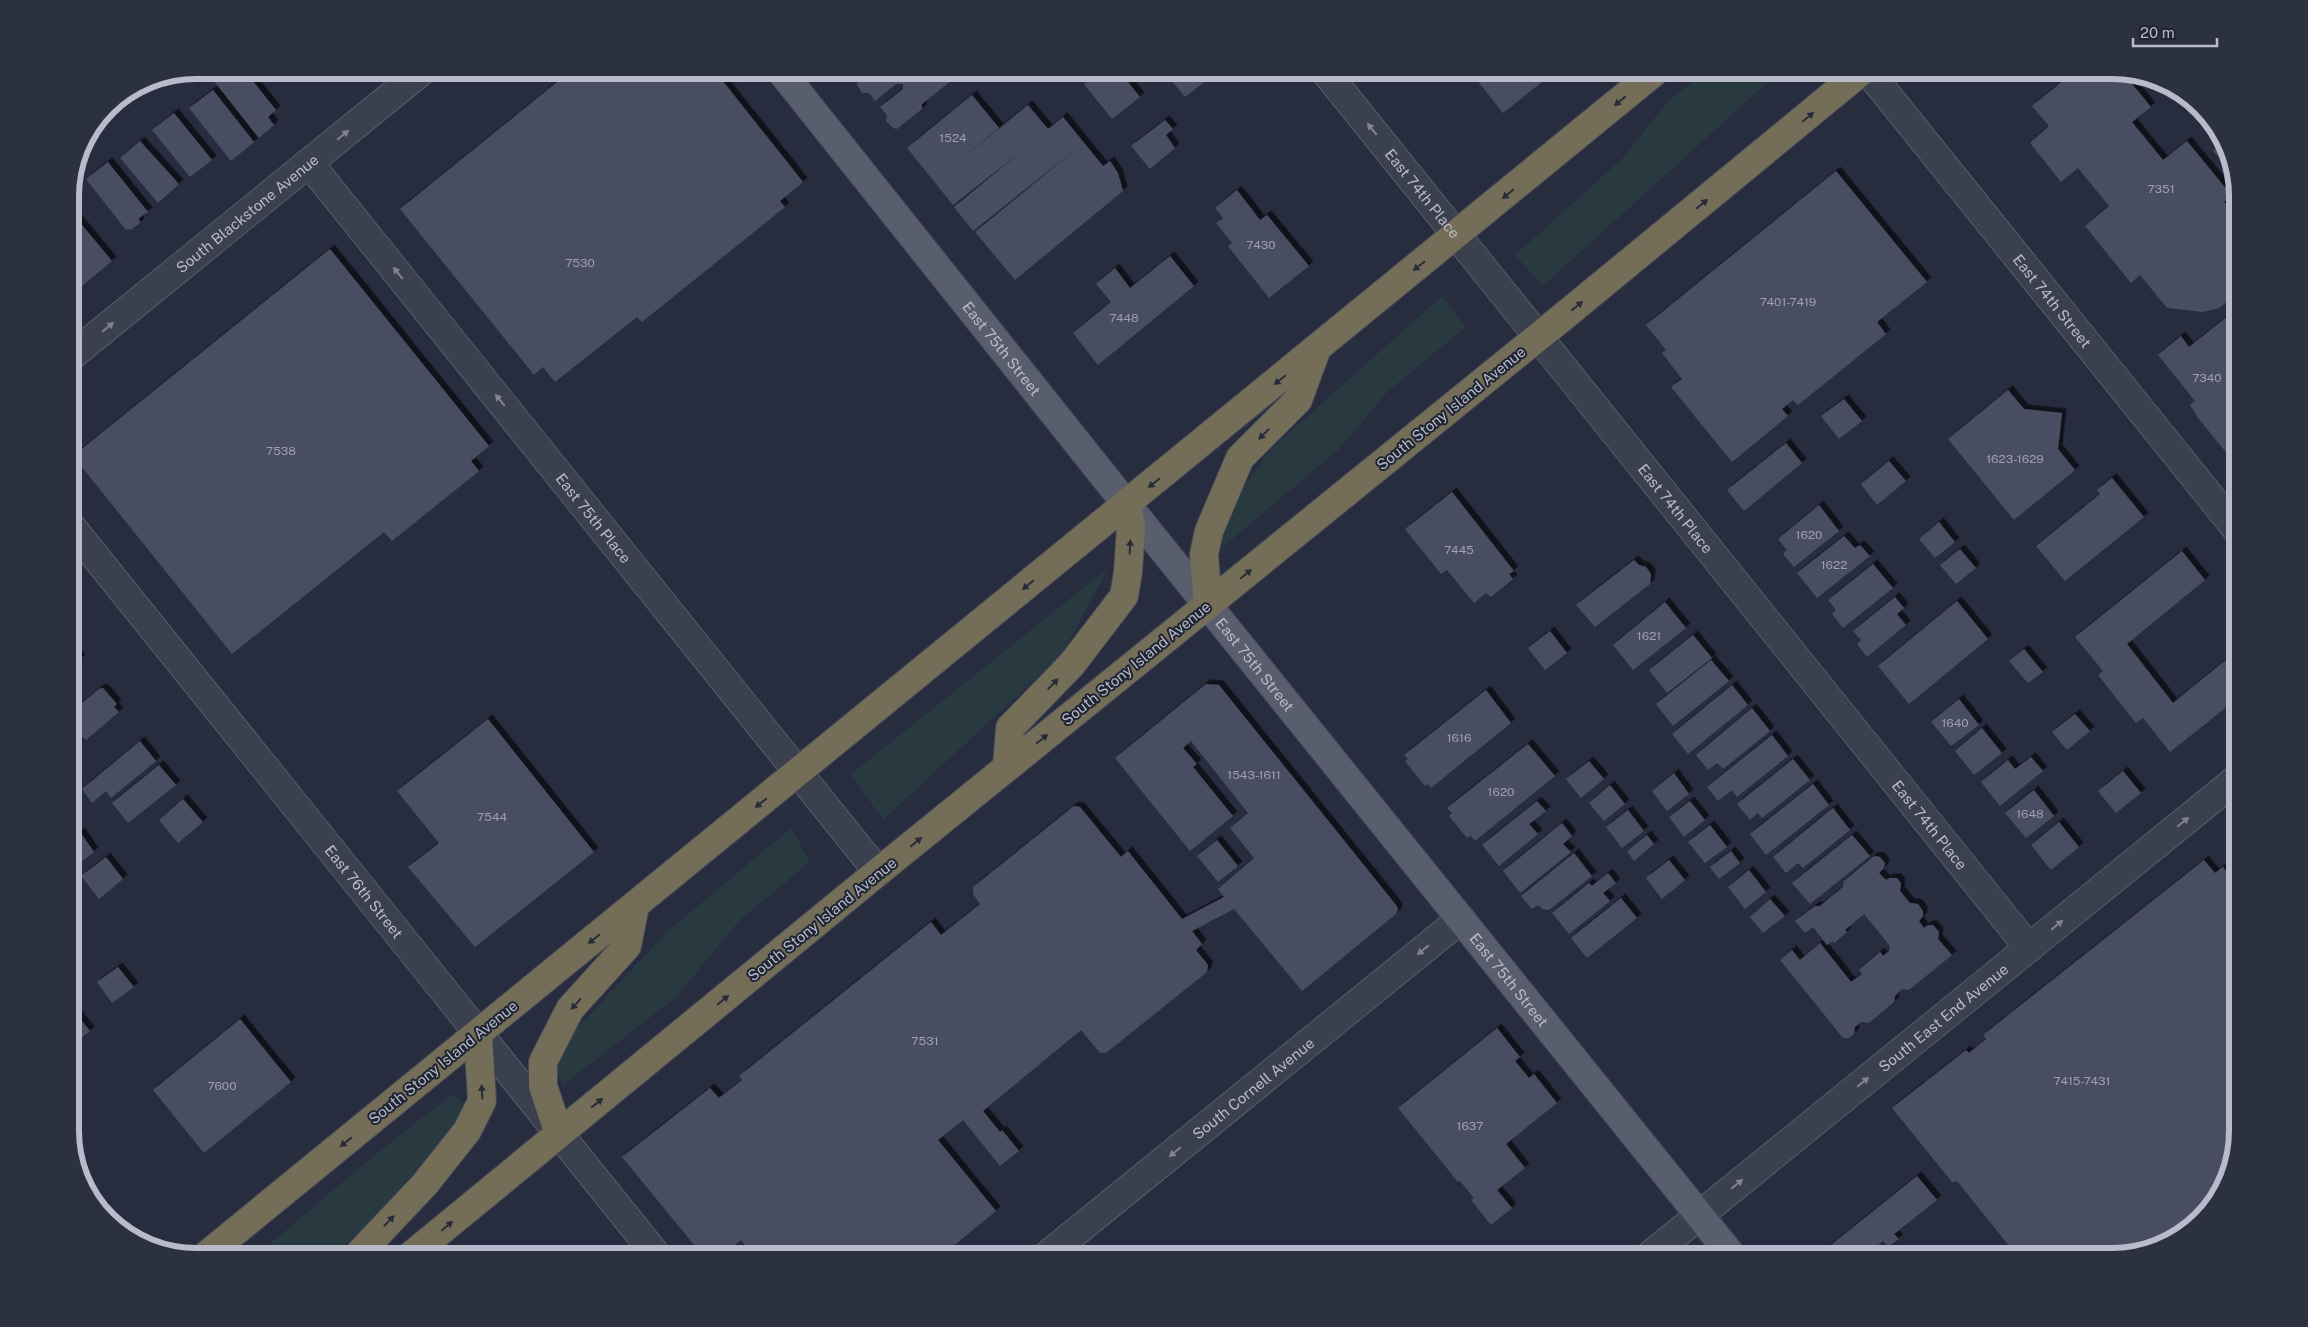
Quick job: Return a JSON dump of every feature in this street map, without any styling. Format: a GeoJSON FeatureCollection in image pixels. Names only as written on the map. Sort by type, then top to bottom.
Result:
{"type":"FeatureCollection","features":[{"type":"Feature","properties":{"kind":"highway","name":"South Stony Island Avenue"},"geometry":{"type":"LineString","coordinates":[[215,1248],[1457,236],[1646,79]]}},
{"type":"Feature","properties":{"kind":"highway","name":"South Stony Island Avenue"},"geometry":{"type":"LineString","coordinates":[[420,1248],[878,872],[1854,79]]}},
{"type":"Feature","properties":{"kind":"highway"},"geometry":{"type":"LineString","coordinates":[[1208,605],[1204,554],[1208,531],[1240,458],[1298,400],[1316,350]]}},
{"type":"Feature","properties":{"kind":"highway"},"geometry":{"type":"LineString","coordinates":[[1008,767],[1010,728],[1072,664],[1124,596],[1128,572],[1131,527],[1127,505]]}},
{"type":"Feature","properties":{"kind":"highway"},"geometry":{"type":"LineString","coordinates":[[559,1134],[543,1086],[542,1062],[570,1009],[627,946],[635,906]]}},
{"type":"Feature","properties":{"kind":"highway"},"geometry":{"type":"LineString","coordinates":[[365,1248],[425,1184],[467,1131],[482,1101],[478,1034]]}},
{"type":"Feature","properties":{"kind":"main road","name":"East 75th Street"},"geometry":{"type":"LineString","coordinates":[[787,79],[1127,505],[1726,1248]]}},
{"type":"Feature","properties":{"kind":"street","name":"South Blackstone Avenue"},"geometry":{"type":"LineString","coordinates":[[79,350],[412,79]]}},
{"type":"Feature","properties":{"kind":"street","name":"East 74th Place"},"geometry":{"type":"LineString","coordinates":[[1331,79],[2029,948]]}},
{"type":"Feature","properties":{"kind":"street","name":"East 74th Street"},"geometry":{"type":"LineString","coordinates":[[1872,79],[2229,520]]}},
{"type":"Feature","properties":{"kind":"street","name":"East 75th Place"},"geometry":{"type":"LineString","coordinates":[[309,163],[878,872]]}},
{"type":"Feature","properties":{"kind":"street","name":"East 76th Street"},"geometry":{"type":"LineString","coordinates":[[79,536],[651,1248]]}},
{"type":"Feature","properties":{"kind":"street","name":"South East End Avenue"},"geometry":{"type":"LineString","coordinates":[[1659,1248],[2229,785]]}},
{"type":"Feature","properties":{"kind":"street","name":"South Cornell Avenue"},"geometry":{"type":"LineString","coordinates":[[1056,1248],[1461,919]]}},
{"type":"Feature","properties":{"kind":"shaded area"},"geometry":{"type":"Polygon","coordinates":[[[1696,79],[1771,79],[1543,286],[1515,255],[1621,160],[1669,100],[1696,79]]]}},
{"type":"Feature","properties":{"kind":"shaded area"},"geometry":{"type":"Polygon","coordinates":[[[1442,296],[1466,327],[1388,391],[1339,449],[1223,547],[1215,527],[1271,449],[1442,296]]]}},
{"type":"Feature","properties":{"kind":"shaded area"},"geometry":{"type":"Polygon","coordinates":[[[1108,568],[1062,654],[883,820],[851,774],[1108,568]]]}},
{"type":"Feature","properties":{"kind":"shaded area"},"geometry":{"type":"Polygon","coordinates":[[[791,828],[810,862],[739,921],[675,998],[563,1085],[549,1058],[668,931],[791,828]]]}},
{"type":"Feature","properties":{"kind":"shaded area"},"geometry":{"type":"Polygon","coordinates":[[[453,1094],[467,1106],[442,1148],[407,1192],[341,1248],[266,1248],[378,1152],[453,1094]]]}},
{"type":"Feature","properties":{"kind":"building"},"geometry":{"type":"Polygon","coordinates":[[[213,79],[251,79],[276,110],[268,117],[274,125],[259,138],[213,79]]]}},
{"type":"Feature","properties":{"kind":"building"},"geometry":{"type":"Polygon","coordinates":[[[561,79],[721,79],[803,182],[780,201],[785,207],[642,322],[637,317],[555,382],[543,367],[534,375],[400,209],[561,79]]]}},
{"type":"Feature","properties":{"kind":"building"},"geometry":{"type":"Polygon","coordinates":[[[858,79],[953,79],[922,104],[922,109],[897,129],[893,128],[886,121],[887,115],[880,107],[903,89],[903,84],[896,84],[875,101],[869,93],[862,93],[857,85],[858,79]]]}},
{"type":"Feature","properties":{"kind":"building"},"geometry":{"type":"Polygon","coordinates":[[[1090,79],[1117,79],[1119,81],[1125,79],[1140,97],[1112,119],[1084,84],[1090,79]]]}},
{"type":"Feature","properties":{"kind":"building"},"geometry":{"type":"Polygon","coordinates":[[[1170,79],[1208,79],[1185,97],[1170,79]]]}},
{"type":"Feature","properties":{"kind":"building"},"geometry":{"type":"Polygon","coordinates":[[[1476,79],[1540,79],[1542,82],[1503,113],[1476,79]]]}},
{"type":"Feature","properties":{"kind":"building"},"geometry":{"type":"Polygon","coordinates":[[[2065,79],[2095,79],[2098,83],[2103,79],[2129,80],[2151,107],[2132,122],[2163,160],[2187,141],[2229,192],[2229,198],[2224,202],[2229,208],[2229,300],[2219,308],[2203,312],[2167,308],[2140,275],[2131,283],[2085,226],[2109,206],[2078,168],[2061,182],[2030,143],[2049,126],[2032,106],[2065,79]]]}},
{"type":"Feature","properties":{"kind":"building"},"geometry":{"type":"Polygon","coordinates":[[[213,90],[254,142],[231,161],[189,108],[213,90]]]}},
{"type":"Feature","properties":{"kind":"building"},"geometry":{"type":"Polygon","coordinates":[[[972,95],[999,128],[942,175],[1028,105],[1048,129],[1063,117],[1103,166],[1110,161],[1118,173],[1123,191],[1015,280],[975,232],[1081,145],[973,231],[954,207],[1023,150],[953,205],[907,148],[972,95]]]}},
{"type":"Feature","properties":{"kind":"building"},"geometry":{"type":"Polygon","coordinates":[[[174,113],[212,160],[190,177],[152,130],[174,113]]]}},
{"type":"Feature","properties":{"kind":"building"},"geometry":{"type":"Polygon","coordinates":[[[1165,120],[1173,129],[1166,135],[1175,148],[1150,169],[1131,146],[1165,120]]]}},
{"type":"Feature","properties":{"kind":"building"},"geometry":{"type":"Polygon","coordinates":[[[140,141],[179,184],[158,203],[120,158],[140,141]]]}},
{"type":"Feature","properties":{"kind":"building"},"geometry":{"type":"Polygon","coordinates":[[[2218,147],[2224,163],[2213,151],[2218,147]]]}},
{"type":"Feature","properties":{"kind":"building"},"geometry":{"type":"Polygon","coordinates":[[[108,162],[148,212],[139,218],[140,223],[132,229],[126,230],[86,179],[108,162]]]}},
{"type":"Feature","properties":{"kind":"building"},"geometry":{"type":"Polygon","coordinates":[[[1836,171],[1927,282],[1877,322],[1886,334],[1798,405],[1793,400],[1782,409],[1788,416],[1732,462],[1671,387],[1682,379],[1662,353],[1666,350],[1646,325],[1836,171]]]}},
{"type":"Feature","properties":{"kind":"building"},"geometry":{"type":"Polygon","coordinates":[[[1237,190],[1260,220],[1267,215],[1309,266],[1269,298],[1228,246],[1232,243],[1216,223],[1223,218],[1215,208],[1237,190]]]}},
{"type":"Feature","properties":{"kind":"building"},"geometry":{"type":"Polygon","coordinates":[[[79,221],[112,261],[79,288],[79,221]]]}},
{"type":"Feature","properties":{"kind":"building"},"geometry":{"type":"Polygon","coordinates":[[[330,249],[489,446],[471,461],[479,471],[392,541],[384,532],[232,654],[79,463],[79,451],[330,249]]]}},
{"type":"Feature","properties":{"kind":"building"},"geometry":{"type":"Polygon","coordinates":[[[1170,256],[1194,286],[1098,365],[1073,333],[1111,302],[1096,284],[1115,268],[1130,288],[1170,256]]]}},
{"type":"Feature","properties":{"kind":"building"},"geometry":{"type":"Polygon","coordinates":[[[2229,315],[2229,456],[2198,418],[2190,405],[2195,401],[2158,355],[2181,336],[2189,347],[2229,315]]]}},
{"type":"Feature","properties":{"kind":"building"},"geometry":{"type":"Polygon","coordinates":[[[2008,390],[2024,409],[2062,413],[2058,449],[2075,470],[2014,520],[1948,439],[2008,390]]]}},
{"type":"Feature","properties":{"kind":"building"},"geometry":{"type":"Polygon","coordinates":[[[1844,399],[1862,421],[1839,439],[1821,416],[1844,399]]]}},
{"type":"Feature","properties":{"kind":"building"},"geometry":{"type":"Polygon","coordinates":[[[1786,443],[1802,463],[1744,511],[1727,490],[1786,443]]]}},
{"type":"Feature","properties":{"kind":"building"},"geometry":{"type":"Polygon","coordinates":[[[1889,461],[1906,481],[1877,505],[1861,484],[1889,461]]]}},
{"type":"Feature","properties":{"kind":"building"},"geometry":{"type":"Polygon","coordinates":[[[2112,478],[2144,517],[2065,581],[2036,546],[2100,494],[2097,490],[2112,478]]]}},
{"type":"Feature","properties":{"kind":"building"},"geometry":{"type":"Polygon","coordinates":[[[1452,492],[1514,571],[1509,574],[1513,579],[1491,597],[1486,593],[1474,603],[1447,570],[1441,574],[1405,529],[1452,492]]]}},
{"type":"Feature","properties":{"kind":"building"},"geometry":{"type":"Polygon","coordinates":[[[1819,505],[1839,531],[1794,567],[1783,554],[1787,550],[1778,539],[1819,505]]]}},
{"type":"Feature","properties":{"kind":"building"},"geometry":{"type":"Polygon","coordinates":[[[1939,522],[1955,542],[1935,558],[1919,539],[1939,522]]]}},
{"type":"Feature","properties":{"kind":"building"},"geometry":{"type":"Polygon","coordinates":[[[1844,536],[1855,548],[1860,545],[1870,556],[1817,598],[1797,573],[1844,536]]]}},
{"type":"Feature","properties":{"kind":"building"},"geometry":{"type":"Polygon","coordinates":[[[1960,549],[1976,568],[1956,584],[1940,565],[1960,549]]]}},
{"type":"Feature","properties":{"kind":"building"},"geometry":{"type":"Polygon","coordinates":[[[2182,551],[2205,580],[2127,644],[2173,703],[2229,657],[2229,705],[2170,752],[2143,718],[2136,723],[2098,675],[2103,671],[2075,637],[2182,551]]]}},
{"type":"Feature","properties":{"kind":"building"},"geometry":{"type":"Polygon","coordinates":[[[1634,560],[1639,565],[1646,567],[1651,574],[1650,584],[1595,627],[1576,605],[1634,560]]]}},
{"type":"Feature","properties":{"kind":"building"},"geometry":{"type":"Polygon","coordinates":[[[1873,564],[1893,588],[1843,628],[1832,614],[1836,610],[1828,600],[1873,564]]]}},
{"type":"Feature","properties":{"kind":"building"},"geometry":{"type":"Polygon","coordinates":[[[1895,597],[1904,608],[1897,614],[1906,625],[1867,657],[1857,644],[1861,640],[1853,631],[1895,597]]]}},
{"type":"Feature","properties":{"kind":"building"},"geometry":{"type":"Polygon","coordinates":[[[1957,601],[1988,639],[1909,704],[1878,666],[1957,601]]]}},
{"type":"Feature","properties":{"kind":"building"},"geometry":{"type":"Polygon","coordinates":[[[1665,602],[1686,628],[1633,670],[1613,645],[1665,602]]]}},
{"type":"Feature","properties":{"kind":"building"},"geometry":{"type":"Polygon","coordinates":[[[1550,631],[1567,653],[1545,670],[1528,648],[1550,631]]]}},
{"type":"Feature","properties":{"kind":"building"},"geometry":{"type":"Polygon","coordinates":[[[1693,635],[1712,658],[1667,693],[1649,670],[1693,635]]]}},
{"type":"Feature","properties":{"kind":"building"},"geometry":{"type":"Polygon","coordinates":[[[2024,649],[2043,672],[2028,683],[2009,661],[2024,649]]]}},
{"type":"Feature","properties":{"kind":"building"},"geometry":{"type":"Polygon","coordinates":[[[1711,660],[1729,681],[1673,726],[1656,704],[1711,660]]]}},
{"type":"Feature","properties":{"kind":"building"},"geometry":{"type":"Polygon","coordinates":[[[1206,684],[1219,685],[1396,905],[1398,909],[1396,914],[1302,991],[1234,909],[1192,931],[1202,944],[1196,950],[1208,965],[1207,972],[1106,1053],[1100,1053],[1081,1030],[983,1111],[1019,1151],[1000,1166],[963,1120],[938,1140],[996,1211],[951,1248],[748,1248],[741,1240],[731,1248],[697,1248],[622,1157],[710,1088],[719,1098],[742,1080],[739,1076],[931,922],[941,935],[980,904],[973,894],[973,887],[1074,806],[1080,807],[1121,857],[1128,851],[1182,919],[1224,897],[1218,889],[1254,858],[1230,828],[1248,813],[1191,741],[1183,748],[1197,764],[1193,767],[1233,816],[1190,851],[1115,758],[1206,684]]]}},
{"type":"Feature","properties":{"kind":"building"},"geometry":{"type":"Polygon","coordinates":[[[1732,685],[1748,705],[1688,754],[1672,734],[1732,685]]]}},
{"type":"Feature","properties":{"kind":"building"},"geometry":{"type":"Polygon","coordinates":[[[103,688],[117,704],[114,707],[119,712],[86,740],[83,737],[79,740],[79,706],[99,689],[103,688]]]}},
{"type":"Feature","properties":{"kind":"building"},"geometry":{"type":"Polygon","coordinates":[[[1486,690],[1511,723],[1431,788],[1428,784],[1425,786],[1405,761],[1408,759],[1404,755],[1486,690]]]}},
{"type":"Feature","properties":{"kind":"building"},"geometry":{"type":"Polygon","coordinates":[[[1959,699],[1979,725],[1951,746],[1931,722],[1959,699]]]}},
{"type":"Feature","properties":{"kind":"building"},"geometry":{"type":"Polygon","coordinates":[[[1752,708],[1770,731],[1723,769],[1717,763],[1708,770],[1696,755],[1752,708]]]}},
{"type":"Feature","properties":{"kind":"building"},"geometry":{"type":"Polygon","coordinates":[[[2075,714],[2090,731],[2067,750],[2052,732],[2075,714]]]}},
{"type":"Feature","properties":{"kind":"building"},"geometry":{"type":"Polygon","coordinates":[[[488,719],[594,852],[475,947],[408,867],[439,843],[397,791],[488,719]]]}},
{"type":"Feature","properties":{"kind":"building"},"geometry":{"type":"Polygon","coordinates":[[[1982,728],[2002,753],[1974,775],[1955,751],[1982,728]]]}},
{"type":"Feature","properties":{"kind":"building"},"geometry":{"type":"Polygon","coordinates":[[[1772,735],[1788,756],[1737,797],[1732,790],[1718,801],[1707,787],[1772,735]]]}},
{"type":"Feature","properties":{"kind":"building"},"geometry":{"type":"Polygon","coordinates":[[[140,741],[156,761],[111,798],[106,791],[92,803],[82,789],[140,741]]]}},
{"type":"Feature","properties":{"kind":"building"},"geometry":{"type":"Polygon","coordinates":[[[1528,744],[1555,776],[1475,841],[1471,836],[1467,838],[1449,816],[1452,813],[1447,808],[1528,744]]]}},
{"type":"Feature","properties":{"kind":"building"},"geometry":{"type":"Polygon","coordinates":[[[2031,757],[2043,771],[2000,806],[1981,782],[2008,760],[2015,769],[2031,757]]]}},
{"type":"Feature","properties":{"kind":"building"},"geometry":{"type":"Polygon","coordinates":[[[1793,759],[1810,780],[1762,818],[1758,813],[1750,820],[1737,804],[1793,759]]]}},
{"type":"Feature","properties":{"kind":"building"},"geometry":{"type":"Polygon","coordinates":[[[1589,761],[1604,779],[1581,798],[1566,779],[1589,761]]]}},
{"type":"Feature","properties":{"kind":"building"},"geometry":{"type":"Polygon","coordinates":[[[159,765],[176,785],[128,823],[112,803],[159,765]]]}},
{"type":"Feature","properties":{"kind":"building"},"geometry":{"type":"Polygon","coordinates":[[[2123,771],[2141,793],[2116,813],[2098,791],[2123,771]]]}},
{"type":"Feature","properties":{"kind":"building"},"geometry":{"type":"Polygon","coordinates":[[[1674,773],[1689,794],[1667,811],[1652,791],[1674,773]]]}},
{"type":"Feature","properties":{"kind":"building"},"geometry":{"type":"Polygon","coordinates":[[[1813,784],[1829,805],[1766,855],[1750,834],[1813,784]]]}},
{"type":"Feature","properties":{"kind":"building"},"geometry":{"type":"Polygon","coordinates":[[[1610,785],[1625,804],[1604,821],[1589,803],[1610,785]]]}},
{"type":"Feature","properties":{"kind":"building"},"geometry":{"type":"Polygon","coordinates":[[[2034,790],[2054,816],[2026,838],[2005,813],[2034,790]]]}},
{"type":"Feature","properties":{"kind":"building"},"geometry":{"type":"Polygon","coordinates":[[[183,799],[203,822],[178,843],[159,820],[183,799]]]}},
{"type":"Feature","properties":{"kind":"building"},"geometry":{"type":"Polygon","coordinates":[[[1537,801],[1546,811],[1529,824],[1538,834],[1499,866],[1482,845],[1537,801]]]}},
{"type":"Feature","properties":{"kind":"building"},"geometry":{"type":"Polygon","coordinates":[[[1690,801],[1705,820],[1684,837],[1669,817],[1690,801]]]}},
{"type":"Feature","properties":{"kind":"building"},"geometry":{"type":"Polygon","coordinates":[[[1833,808],[1850,830],[1803,868],[1798,863],[1786,873],[1773,857],[1833,808]]]}},
{"type":"Feature","properties":{"kind":"building"},"geometry":{"type":"Polygon","coordinates":[[[1628,810],[1644,831],[1622,848],[1606,827],[1628,810]]]}},
{"type":"Feature","properties":{"kind":"building"},"geometry":{"type":"Polygon","coordinates":[[[2059,822],[2079,847],[2051,870],[2031,845],[2059,822]]]}},
{"type":"Feature","properties":{"kind":"building"},"geometry":{"type":"Polygon","coordinates":[[[1562,823],[1572,836],[1563,844],[1571,852],[1520,893],[1503,871],[1562,823]]]}},
{"type":"Feature","properties":{"kind":"building"},"geometry":{"type":"Polygon","coordinates":[[[1710,825],[1727,847],[1705,863],[1688,842],[1710,825]]]}},
{"type":"Feature","properties":{"kind":"building"},"geometry":{"type":"Polygon","coordinates":[[[79,833],[94,852],[79,863],[79,833]]]}},
{"type":"Feature","properties":{"kind":"building"},"geometry":{"type":"Polygon","coordinates":[[[1647,835],[1654,844],[1634,861],[1627,851],[1647,835]]]}},
{"type":"Feature","properties":{"kind":"building"},"geometry":{"type":"Polygon","coordinates":[[[1852,835],[1870,856],[1810,904],[1792,883],[1852,835]]]}},
{"type":"Feature","properties":{"kind":"building"},"geometry":{"type":"Polygon","coordinates":[[[1217,840],[1238,866],[1218,882],[1197,856],[1217,840]]]}},
{"type":"Feature","properties":{"kind":"building"},"geometry":{"type":"Polygon","coordinates":[[[1731,851],[1740,863],[1719,879],[1710,867],[1731,851]]]}},
{"type":"Feature","properties":{"kind":"building"},"geometry":{"type":"Polygon","coordinates":[[[1574,853],[1592,876],[1549,910],[1542,909],[1538,905],[1532,909],[1521,896],[1574,853]]]}},
{"type":"Feature","properties":{"kind":"building"},"geometry":{"type":"Polygon","coordinates":[[[1874,856],[1880,857],[1885,863],[1884,868],[1879,873],[1886,880],[1897,878],[1901,883],[1900,891],[1910,903],[1918,904],[1923,911],[1923,916],[1919,921],[1924,928],[1928,925],[1933,925],[1939,932],[1938,939],[1952,955],[1909,990],[1902,989],[1895,996],[1894,1002],[1869,1023],[1861,1022],[1855,1027],[1854,1034],[1849,1038],[1843,1038],[1780,960],[1792,950],[1800,960],[1820,943],[1851,982],[1862,974],[1859,970],[1880,952],[1883,956],[1889,951],[1890,946],[1864,914],[1845,930],[1847,932],[1834,943],[1833,941],[1827,945],[1813,927],[1805,933],[1795,921],[1815,906],[1820,906],[1843,887],[1844,881],[1874,856]]]}},
{"type":"Feature","properties":{"kind":"building"},"geometry":{"type":"Polygon","coordinates":[[[106,857],[123,879],[99,899],[81,876],[106,857]]]}},
{"type":"Feature","properties":{"kind":"building"},"geometry":{"type":"Polygon","coordinates":[[[1669,860],[1685,880],[1662,899],[1646,878],[1669,860]]]}},
{"type":"Feature","properties":{"kind":"building"},"geometry":{"type":"Polygon","coordinates":[[[2204,860],[2215,873],[2223,867],[2229,875],[2228,1147],[2225,1162],[2214,1190],[2195,1214],[2171,1233],[2143,1244],[2128,1247],[2011,1248],[1957,1181],[1952,1182],[1892,1108],[1966,1050],[1969,1053],[1986,1039],[1983,1035],[2204,860]]]}},
{"type":"Feature","properties":{"kind":"building"},"geometry":{"type":"Polygon","coordinates":[[[1749,870],[1766,892],[1745,909],[1728,887],[1749,870]]]}},
{"type":"Feature","properties":{"kind":"building"},"geometry":{"type":"Polygon","coordinates":[[[1608,873],[1616,883],[1603,893],[1610,901],[1569,934],[1552,913],[1589,883],[1592,886],[1608,873]]]}},
{"type":"Feature","properties":{"kind":"building"},"geometry":{"type":"Polygon","coordinates":[[[1621,898],[1637,918],[1587,958],[1571,938],[1621,898]]]}},
{"type":"Feature","properties":{"kind":"building"},"geometry":{"type":"Polygon","coordinates":[[[1770,899],[1785,916],[1763,933],[1750,917],[1770,899]]]}},
{"type":"Feature","properties":{"kind":"building"},"geometry":{"type":"Polygon","coordinates":[[[118,967],[134,987],[112,1003],[97,982],[118,967]]]}},
{"type":"Feature","properties":{"kind":"building"},"geometry":{"type":"Polygon","coordinates":[[[79,1017],[90,1031],[79,1040],[79,1017]]]}},
{"type":"Feature","properties":{"kind":"building"},"geometry":{"type":"Polygon","coordinates":[[[240,1019],[291,1082],[204,1153],[153,1090],[240,1019]]]}},
{"type":"Feature","properties":{"kind":"building"},"geometry":{"type":"Polygon","coordinates":[[[1497,1028],[1520,1057],[1515,1061],[1529,1078],[1534,1074],[1557,1103],[1506,1144],[1525,1168],[1497,1190],[1512,1208],[1491,1225],[1471,1200],[1474,1198],[1460,1181],[1458,1182],[1398,1108],[1497,1028]]]}},
{"type":"Feature","properties":{"kind":"building"},"geometry":{"type":"Polygon","coordinates":[[[1917,1176],[1937,1200],[1894,1234],[1899,1239],[1888,1247],[1883,1241],[1875,1248],[1827,1248],[1917,1176]]]}}]}
